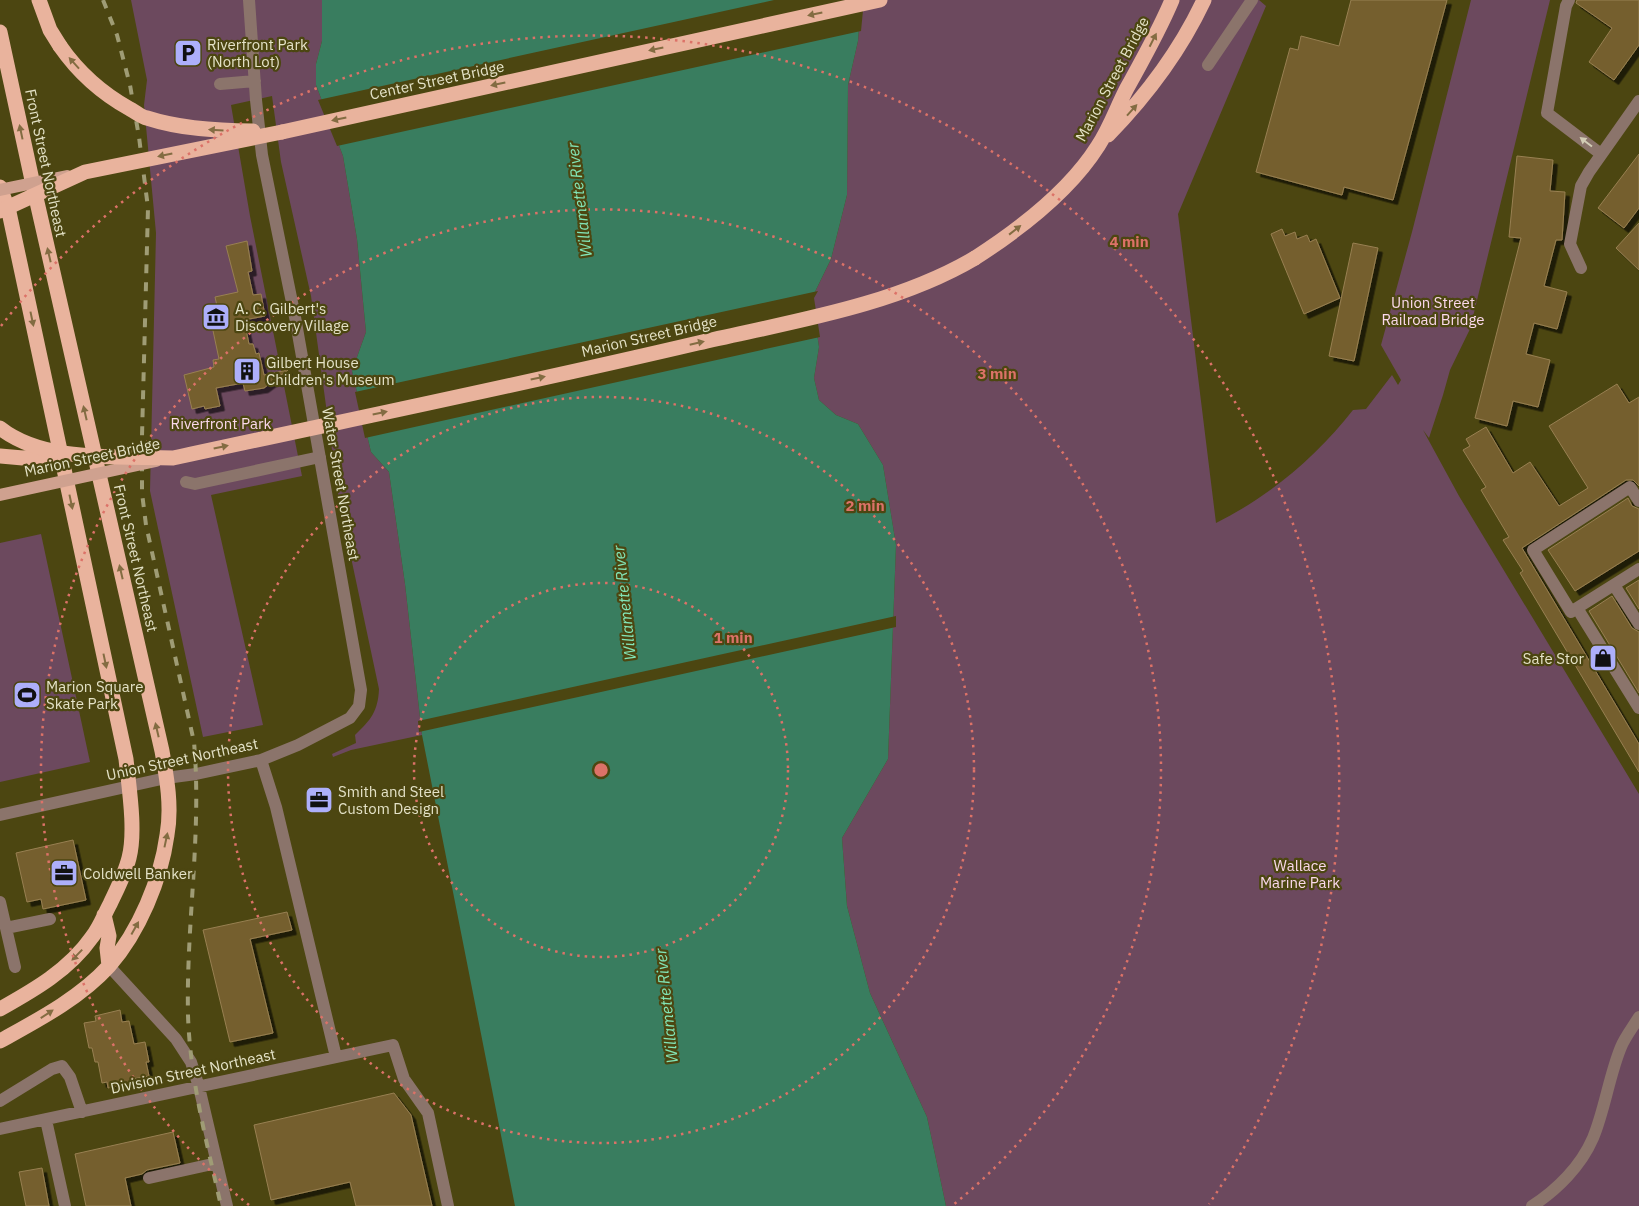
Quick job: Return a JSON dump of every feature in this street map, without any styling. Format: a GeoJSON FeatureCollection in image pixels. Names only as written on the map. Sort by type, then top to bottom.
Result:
{"type":"FeatureCollection","features":[{"type":"Feature","properties":{"kind":"highway"},"geometry":{"type":"LineString","coordinates":[[39,0],[50,30],[60,46],[90,81],[114,100],[145,118],[214,131],[282,132]]}},
{"type":"Feature","properties":{"kind":"highway","name":"Center Street Bridge"},"geometry":{"type":"LineString","coordinates":[[84,172],[282,132],[880,0]]}},
{"type":"Feature","properties":{"kind":"highway","name":"Marion Street Bridge"},"geometry":{"type":"LineString","coordinates":[[173,458],[854,307],[897,294],[955,270],[1003,240],[1030,219],[1078,172],[1099,146],[1118,104],[1154,40],[1172,0]]}},
{"type":"Feature","properties":{"kind":"highway"},"geometry":{"type":"LineString","coordinates":[[1099,146],[1135,108],[1167,66],[1194,21],[1204,0]]}},
{"type":"Feature","properties":{"kind":"highway","name":"Front Street Northeast"},"geometry":{"type":"LineString","coordinates":[[0,32],[162,751],[169,796],[167,835],[157,878],[142,915],[127,942],[109,966],[93,981],[68,1000],[0,1041]]}},
{"type":"Feature","properties":{"kind":"highway"},"geometry":{"type":"LineString","coordinates":[[0,211],[84,172]]}},
{"type":"Feature","properties":{"kind":"highway"},"geometry":{"type":"LineString","coordinates":[[0,188],[9,212],[126,759],[132,834],[130,857],[117,890],[92,938],[53,977],[0,1009]]}},
{"type":"Feature","properties":{"kind":"highway"},"geometry":{"type":"LineString","coordinates":[[0,428],[20,441],[54,452],[173,458]]}},
{"type":"Feature","properties":{"kind":"highway"},"geometry":{"type":"LineString","coordinates":[[0,456],[23,458],[60,454]]}},
{"type":"Feature","properties":{"kind":"highway"},"geometry":{"type":"LineString","coordinates":[[104,915],[109,936],[107,948],[109,966]]}},
{"type":"Feature","properties":{"kind":"main road","name":"Center Street Bridge"},"geometry":{"type":"LineString","coordinates":[[0,188],[84,172]]}},
{"type":"Feature","properties":{"kind":"main road","name":"Marion Street Bridge"},"geometry":{"type":"LineString","coordinates":[[0,495],[173,458]]}},
{"type":"Feature","properties":{"kind":"street","name":"Water Street Northeast"},"geometry":{"type":"LineString","coordinates":[[249,0],[254,81],[262,155],[296,317],[361,690],[359,706]]}},
{"type":"Feature","properties":{"kind":"street"},"geometry":{"type":"LineString","coordinates":[[1208,65],[1252,0]]}},
{"type":"Feature","properties":{"kind":"street"},"geometry":{"type":"LineString","coordinates":[[1569,0],[1566,6],[1547,113],[1602,154]]}},
{"type":"Feature","properties":{"kind":"street"},"geometry":{"type":"LineString","coordinates":[[220,84],[254,81]]}},
{"type":"Feature","properties":{"kind":"street"},"geometry":{"type":"LineString","coordinates":[[1581,268],[1570,244],[1581,186],[1602,154],[1637,109]]}},
{"type":"Feature","properties":{"kind":"street"},"geometry":{"type":"LineString","coordinates":[[186,482],[195,484],[320,457]]}},
{"type":"Feature","properties":{"kind":"street"},"geometry":{"type":"LineString","coordinates":[[1639,501],[1630,487],[1533,550],[1571,612],[1639,569]]}},
{"type":"Feature","properties":{"kind":"street"},"geometry":{"type":"LineString","coordinates":[[1614,585],[1639,624]]}},
{"type":"Feature","properties":{"kind":"street"},"geometry":{"type":"LineString","coordinates":[[1577,608],[1639,708]]}},
{"type":"Feature","properties":{"kind":"street","name":"Union Street Northeast"},"geometry":{"type":"LineString","coordinates":[[0,815],[166,778],[196,774],[261,760],[298,745],[350,718],[359,706]]}},
{"type":"Feature","properties":{"kind":"street"},"geometry":{"type":"LineString","coordinates":[[261,760],[276,806],[336,1057]]}},
{"type":"Feature","properties":{"kind":"street"},"geometry":{"type":"LineString","coordinates":[[0,905],[15,967]]}},
{"type":"Feature","properties":{"kind":"street"},"geometry":{"type":"LineString","coordinates":[[6,928],[50,919]]}},
{"type":"Feature","properties":{"kind":"street"},"geometry":{"type":"LineString","coordinates":[[109,966],[176,1040],[191,1062],[200,1086],[227,1206]]}},
{"type":"Feature","properties":{"kind":"street"},"geometry":{"type":"LineString","coordinates":[[1532,1206],[1563,1182],[1579,1162],[1592,1139],[1622,1045],[1639,1018]]}},
{"type":"Feature","properties":{"kind":"street","name":"Division Street Northeast"},"geometry":{"type":"LineString","coordinates":[[0,1129],[393,1045],[404,1079],[428,1113],[448,1206]]}},
{"type":"Feature","properties":{"kind":"street"},"geometry":{"type":"LineString","coordinates":[[0,1101],[52,1069],[62,1066],[70,1077],[82,1112]]}},
{"type":"Feature","properties":{"kind":"street"},"geometry":{"type":"LineString","coordinates":[[46,1120],[65,1206]]}},
{"type":"Feature","properties":{"kind":"street"},"geometry":{"type":"LineString","coordinates":[[149,1178],[217,1163]]}},
{"type":"Feature","properties":{"kind":"green space","name":"Riverfront Park"},"geometry":{"type":"Polygon","coordinates":[[[131,0],[322,0],[322,41],[316,64],[316,85],[343,156],[357,239],[366,332],[352,371],[371,452],[389,472],[405,584],[422,735],[351,750],[333,757],[332,754],[356,743],[355,735],[373,715],[379,689],[339,501],[311,296],[281,162],[272,96],[231,105],[250,216],[302,476],[211,495],[263,725],[203,737],[150,491],[156,233],[144,105],[147,80],[131,0]]]}},
{"type":"Feature","properties":{"kind":"green space","name":"Wallace Marine Park"},"geometry":{"type":"Polygon","coordinates":[[[861,0],[1259,0],[1266,6],[1178,214],[1216,523],[1255,501],[1291,474],[1324,444],[1353,410],[1366,409],[1392,375],[1398,385],[1401,380],[1381,345],[1471,0],[1550,0],[1470,329],[1450,370],[1429,438],[1423,430],[1459,496],[1639,794],[1639,1206],[946,1206],[927,1117],[870,993],[847,906],[842,838],[888,759],[896,545],[883,465],[858,424],[836,415],[819,400],[814,378],[819,347],[812,298],[831,259],[847,195],[848,85],[858,41],[861,0]]]}},
{"type":"Feature","properties":{"kind":"green space"},"geometry":{"type":"Polygon","coordinates":[[[41,534],[90,762],[0,782],[0,543],[41,534]]]}},
{"type":"Feature","properties":{"kind":"water","name":"Willamette River"},"geometry":{"type":"Polygon","coordinates":[[[322,0],[861,0],[858,41],[848,85],[847,195],[831,259],[812,298],[819,347],[814,378],[819,400],[836,415],[858,424],[883,465],[896,545],[888,759],[842,838],[847,906],[870,993],[927,1117],[946,1206],[515,1206],[422,735],[405,584],[389,472],[371,452],[352,371],[366,332],[357,239],[343,156],[316,85],[316,64],[322,41],[322,0]]]}},
{"type":"Feature","properties":{"kind":"pier"},"geometry":{"type":"Polygon","coordinates":[[[774,0],[864,0],[861,31],[337,146],[318,100],[774,0]]]}},
{"type":"Feature","properties":{"kind":"pier"},"geometry":{"type":"Polygon","coordinates":[[[818,291],[814,298],[820,337],[365,438],[355,392],[818,291]]]}},
{"type":"Feature","properties":{"kind":"pier"},"geometry":{"type":"Polygon","coordinates":[[[896,616],[896,627],[419,732],[418,721],[896,616]]]}},
{"type":"Feature","properties":{"kind":"building"},"geometry":{"type":"Polygon","coordinates":[[[1351,0],[1447,0],[1393,200],[1344,187],[1342,195],[1256,172],[1290,48],[1298,50],[1301,36],[1339,46],[1351,0]]]}},
{"type":"Feature","properties":{"kind":"building"},"geometry":{"type":"Polygon","coordinates":[[[1577,0],[1639,0],[1639,45],[1614,80],[1589,62],[1612,28],[1576,3],[1577,0]]]}},
{"type":"Feature","properties":{"kind":"building"},"geometry":{"type":"Polygon","coordinates":[[[1639,154],[1639,208],[1624,228],[1598,208],[1639,154]]]}},
{"type":"Feature","properties":{"kind":"building"},"geometry":{"type":"Polygon","coordinates":[[[1517,156],[1553,160],[1550,191],[1565,192],[1562,240],[1556,240],[1544,286],[1567,292],[1557,329],[1534,323],[1526,354],[1550,360],[1538,407],[1513,401],[1507,426],[1475,418],[1521,238],[1509,237],[1517,156]]]}},
{"type":"Feature","properties":{"kind":"building"},"geometry":{"type":"Polygon","coordinates":[[[1639,223],[1639,270],[1616,248],[1639,223]]]}},
{"type":"Feature","properties":{"kind":"building"},"geometry":{"type":"Polygon","coordinates":[[[1282,229],[1285,236],[1295,232],[1297,239],[1307,235],[1310,242],[1316,239],[1340,298],[1304,314],[1271,234],[1282,229]]]}},
{"type":"Feature","properties":{"kind":"building"},"geometry":{"type":"Polygon","coordinates":[[[247,241],[252,271],[248,272],[253,295],[261,294],[265,316],[244,320],[249,344],[253,344],[256,354],[259,353],[264,375],[288,370],[264,388],[245,391],[243,383],[216,388],[220,406],[205,409],[204,406],[192,409],[184,375],[214,367],[213,360],[219,359],[208,307],[217,306],[215,297],[238,292],[226,246],[247,241]]]}},
{"type":"Feature","properties":{"kind":"building"},"geometry":{"type":"Polygon","coordinates":[[[1353,243],[1378,248],[1354,361],[1329,356],[1353,243]]]}},
{"type":"Feature","properties":{"kind":"building"},"geometry":{"type":"Polygon","coordinates":[[[1617,384],[1629,403],[1639,397],[1639,486],[1633,480],[1626,480],[1522,548],[1639,744],[1639,772],[1520,573],[1523,571],[1503,540],[1509,537],[1481,490],[1486,487],[1463,450],[1470,446],[1466,439],[1486,427],[1513,473],[1530,462],[1559,506],[1588,488],[1549,426],[1617,384]]]}},
{"type":"Feature","properties":{"kind":"building"},"geometry":{"type":"Polygon","coordinates":[[[1628,498],[1632,506],[1639,509],[1639,551],[1575,591],[1548,550],[1628,498]]]}},
{"type":"Feature","properties":{"kind":"building"},"geometry":{"type":"Polygon","coordinates":[[[1639,580],[1639,609],[1626,588],[1639,580]]]}},
{"type":"Feature","properties":{"kind":"building"},"geometry":{"type":"Polygon","coordinates":[[[1612,596],[1632,628],[1639,632],[1639,693],[1589,611],[1612,596]]]}},
{"type":"Feature","properties":{"kind":"building"},"geometry":{"type":"Polygon","coordinates":[[[73,840],[86,900],[43,909],[41,899],[27,902],[16,853],[73,840]]]}},
{"type":"Feature","properties":{"kind":"building"},"geometry":{"type":"Polygon","coordinates":[[[287,912],[292,930],[250,939],[273,1033],[230,1042],[203,930],[287,912]]]}},
{"type":"Feature","properties":{"kind":"building"},"geometry":{"type":"Polygon","coordinates":[[[120,1010],[122,1022],[129,1021],[134,1044],[145,1042],[149,1062],[146,1062],[149,1076],[133,1079],[134,1082],[108,1088],[107,1082],[102,1083],[98,1062],[95,1062],[92,1048],[89,1048],[84,1023],[96,1021],[95,1016],[120,1010]]]}},
{"type":"Feature","properties":{"kind":"building"},"geometry":{"type":"Polygon","coordinates":[[[394,1093],[411,1115],[432,1206],[356,1206],[350,1182],[271,1200],[254,1125],[394,1093]]]}},
{"type":"Feature","properties":{"kind":"building"},"geometry":{"type":"Polygon","coordinates":[[[173,1132],[180,1163],[147,1170],[142,1174],[125,1178],[131,1206],[86,1206],[75,1154],[173,1132]]]}},
{"type":"Feature","properties":{"kind":"building"},"geometry":{"type":"Polygon","coordinates":[[[42,1168],[49,1206],[26,1206],[19,1172],[42,1168]]]}},
{"type":"Feature","properties":{"kind":"railway"},"geometry":{"type":"LineString","coordinates":[[103,0],[117,35],[130,85],[148,208],[142,493],[146,525],[194,742],[196,810],[189,947],[189,1039],[205,1135],[221,1206]]}},
{"type":"Feature","properties":{"kind":"place","name":"Riverfront Park (North Lot)"},"geometry":{"type":"Point","coordinates":[188,53]}},
{"type":"Feature","properties":{"kind":"place","name":"A. C. Gilbert's Discovery Village"},"geometry":{"type":"Point","coordinates":[216,317]}},
{"type":"Feature","properties":{"kind":"place","name":"Gilbert House Children's Museum"},"geometry":{"type":"Point","coordinates":[247,371]}},
{"type":"Feature","properties":{"kind":"place","name":"Safe Stor"},"geometry":{"type":"Point","coordinates":[1603,658]}},
{"type":"Feature","properties":{"kind":"place","name":"Marion Square Skate Park"},"geometry":{"type":"Point","coordinates":[27,695]}},
{"type":"Feature","properties":{"kind":"place","name":"Smith and Steel Custom Design"},"geometry":{"type":"Point","coordinates":[319,800]}},
{"type":"Feature","properties":{"kind":"place","name":"Coldwell Banker"},"geometry":{"type":"Point","coordinates":[64,873]}},
{"type":"Feature","properties":{"kind":"park label","name":"Union Street Railroad Bridge"},"geometry":{"type":"Point","coordinates":[1433,310]}}]}
